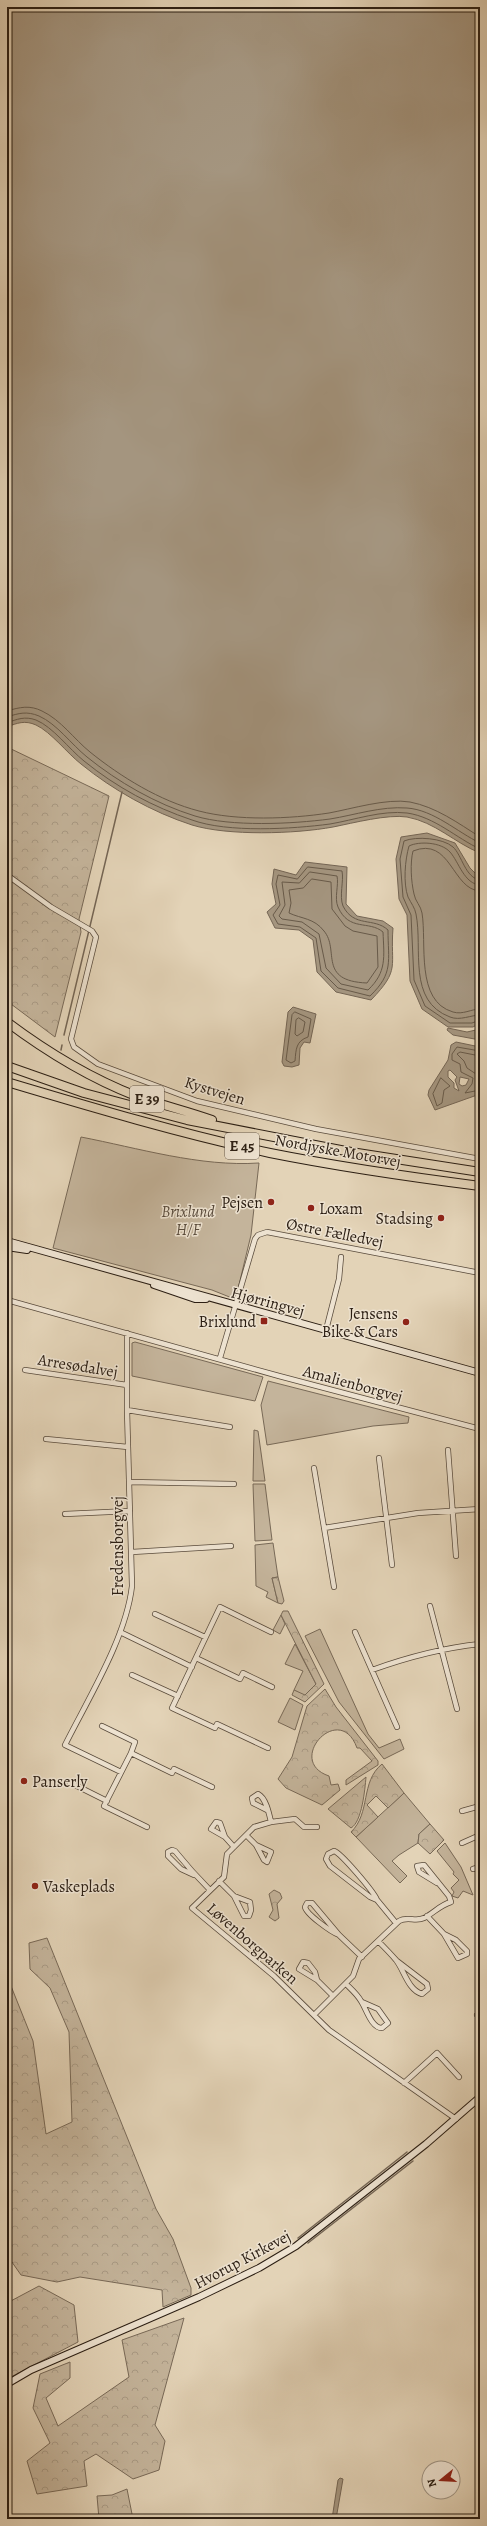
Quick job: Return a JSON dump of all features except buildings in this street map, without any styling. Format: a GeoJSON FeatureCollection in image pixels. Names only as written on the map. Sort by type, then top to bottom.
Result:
{"type":"FeatureCollection","features":[{"type":"Feature","properties":{"kind":"highway","name":"E 39"},"geometry":{"type":"LineString","coordinates":[[7,1023],[64,1061],[119,1089],[233,1128]]}},
{"type":"Feature","properties":{"kind":"highway","name":"E 45"},"geometry":{"type":"LineString","coordinates":[[7,1066],[84,1093],[187,1120],[233,1128]]}},
{"type":"Feature","properties":{"kind":"highway","name":"Nordjyske Motorvej"},"geometry":{"type":"LineString","coordinates":[[7,1082],[148,1124],[270,1153],[337,1165],[480,1186]]}},
{"type":"Feature","properties":{"kind":"highway","name":"Nordjyske Motorvej"},"geometry":{"type":"LineString","coordinates":[[233,1128],[351,1152],[480,1172]]}},
{"type":"Feature","properties":{"kind":"street","name":"Kystvejen"},"geometry":{"type":"LineString","coordinates":[[7,875],[51,907],[90,930],[96,937],[71,1039],[74,1047],[98,1064],[197,1101],[272,1120],[480,1159]]}},
{"type":"Feature","properties":{"kind":"street","name":"Østre Fælledvej"},"geometry":{"type":"LineString","coordinates":[[236,1305],[255,1239],[258,1235],[267,1232],[480,1273]]}},
{"type":"Feature","properties":{"kind":"street","name":"Hjørringvej"},"geometry":{"type":"LineString","coordinates":[[7,1241],[142,1279],[194,1299],[211,1299],[236,1305],[480,1373]]}},
{"type":"Feature","properties":{"kind":"street","name":"Hjørringvej"},"geometry":{"type":"LineString","coordinates":[[7,1246],[44,1252]]}},
{"type":"Feature","properties":{"kind":"street"},"geometry":{"type":"LineString","coordinates":[[326,1330],[339,1279],[341,1257]]}},
{"type":"Feature","properties":{"kind":"street","name":"Amalienborgvej"},"geometry":{"type":"LineString","coordinates":[[7,1300],[220,1358],[279,1376],[480,1429]]}},
{"type":"Feature","properties":{"kind":"street"},"geometry":{"type":"LineString","coordinates":[[220,1358],[236,1305]]}},
{"type":"Feature","properties":{"kind":"street","name":"Fredensborgvej"},"geometry":{"type":"LineString","coordinates":[[121,1772],[66,1745],[120,1632],[130,1606],[132,1552],[127,1410],[127,1333]]}},
{"type":"Feature","properties":{"kind":"street","name":"Arresødalvej"},"geometry":{"type":"LineString","coordinates":[[25,1370],[127,1385]]}},
{"type":"Feature","properties":{"kind":"street"},"geometry":{"type":"LineString","coordinates":[[127,1410],[230,1427]]}},
{"type":"Feature","properties":{"kind":"street"},"geometry":{"type":"LineString","coordinates":[[46,1439],[128,1447]]}},
{"type":"Feature","properties":{"kind":"street"},"geometry":{"type":"LineString","coordinates":[[448,1450],[456,1556]]}},
{"type":"Feature","properties":{"kind":"street"},"geometry":{"type":"LineString","coordinates":[[379,1458],[392,1566]]}},
{"type":"Feature","properties":{"kind":"street"},"geometry":{"type":"LineString","coordinates":[[314,1468],[334,1587]]}},
{"type":"Feature","properties":{"kind":"street"},"geometry":{"type":"LineString","coordinates":[[129,1482],[234,1484]]}},
{"type":"Feature","properties":{"kind":"street"},"geometry":{"type":"LineString","coordinates":[[324,1528],[386,1517],[453,1510],[480,1509]]}},
{"type":"Feature","properties":{"kind":"street"},"geometry":{"type":"LineString","coordinates":[[65,1514],[130,1510]]}},
{"type":"Feature","properties":{"kind":"street"},"geometry":{"type":"LineString","coordinates":[[132,1552],[230,1546]]}},
{"type":"Feature","properties":{"kind":"street"},"geometry":{"type":"LineString","coordinates":[[430,1606],[457,1709]]}},
{"type":"Feature","properties":{"kind":"street"},"geometry":{"type":"LineString","coordinates":[[268,1748],[217,1724],[215,1728],[172,1708],[220,1607],[271,1632]]}},
{"type":"Feature","properties":{"kind":"street"},"geometry":{"type":"LineString","coordinates":[[155,1614],[205,1638]]}},
{"type":"Feature","properties":{"kind":"street"},"geometry":{"type":"LineString","coordinates":[[120,1632],[192,1667]]}},
{"type":"Feature","properties":{"kind":"street"},"geometry":{"type":"LineString","coordinates":[[355,1632],[397,1727]]}},
{"type":"Feature","properties":{"kind":"street"},"geometry":{"type":"LineString","coordinates":[[372,1670],[406,1658],[441,1649],[480,1644]]}},
{"type":"Feature","properties":{"kind":"street"},"geometry":{"type":"LineString","coordinates":[[196,1658],[240,1679],[243,1673],[272,1687]]}},
{"type":"Feature","properties":{"kind":"street"},"geometry":{"type":"LineString","coordinates":[[132,1675],[178,1696]]}},
{"type":"Feature","properties":{"kind":"street"},"geometry":{"type":"LineString","coordinates":[[102,1726],[135,1742],[104,1806],[147,1827]]}},
{"type":"Feature","properties":{"kind":"street"},"geometry":{"type":"LineString","coordinates":[[131,1752],[172,1773],[174,1769],[212,1787]]}},
{"type":"Feature","properties":{"kind":"street"},"geometry":{"type":"LineString","coordinates":[[69,1782],[107,1801]]}},
{"type":"Feature","properties":{"kind":"street"},"geometry":{"type":"LineString","coordinates":[[462,1811],[480,1806]]}},
{"type":"Feature","properties":{"kind":"street"},"geometry":{"type":"LineString","coordinates":[[267,1810],[271,1822]]}},
{"type":"Feature","properties":{"kind":"street","name":"Løvenborgparken"},"geometry":{"type":"LineString","coordinates":[[317,1827],[304,1827],[295,1819],[271,1822],[256,1826],[227,1854],[226,1874],[192,1908],[274,1976],[329,2030],[456,2119]]}},
{"type":"Feature","properties":{"kind":"street"},"geometry":{"type":"LineString","coordinates":[[246,1835],[256,1845]]}},
{"type":"Feature","properties":{"kind":"street"},"geometry":{"type":"LineString","coordinates":[[462,1843],[480,1835]]}},
{"type":"Feature","properties":{"kind":"street"},"geometry":{"type":"LineString","coordinates":[[226,1837],[234,1847]]}},
{"type":"Feature","properties":{"kind":"street","name":"Løvenborgparken"},"geometry":{"type":"LineString","coordinates":[[194,1875],[193,1869],[175,1852],[172,1850],[168,1852],[168,1856],[181,1869],[194,1875],[210,1890]]}},
{"type":"Feature","properties":{"kind":"street"},"geometry":{"type":"LineString","coordinates":[[377,1900],[370,1897],[330,1866],[326,1860],[328,1854],[334,1851],[339,1853],[352,1871],[370,1887],[377,1900],[396,1923]]}},
{"type":"Feature","properties":{"kind":"street"},"geometry":{"type":"LineString","coordinates":[[314,2015],[346,1984],[353,1976],[356,1964],[396,1923],[403,1919],[421,1919],[451,1902],[449,1896],[437,1883],[418,1872],[417,1866],[424,1865],[433,1874],[437,1883]]}},
{"type":"Feature","properties":{"kind":"street"},"geometry":{"type":"LineString","coordinates":[[473,1869],[480,1867]]}},
{"type":"Feature","properties":{"kind":"street","name":"Løvenborgparken"},"geometry":{"type":"LineString","coordinates":[[219,1881],[234,1896],[244,1916],[249,1916],[251,1910],[250,1902],[234,1896]]}},
{"type":"Feature","properties":{"kind":"street"},"geometry":{"type":"LineString","coordinates":[[339,1935],[330,1932],[306,1911],[307,1903],[312,1903],[339,1935],[362,1957]]}},
{"type":"Feature","properties":{"kind":"street"},"geometry":{"type":"LineString","coordinates":[[427,1916],[444,1934],[458,1958],[467,1954],[467,1951],[456,1940],[444,1934]]}},
{"type":"Feature","properties":{"kind":"street"},"geometry":{"type":"LineString","coordinates":[[378,1941],[397,1961],[417,1974],[427,1984],[428,1989],[422,1994],[419,1993],[406,1979],[397,1961]]}},
{"type":"Feature","properties":{"kind":"street","name":"Løvenborgparken"},"geometry":{"type":"LineString","coordinates":[[317,1980],[333,1996]]}},
{"type":"Feature","properties":{"kind":"street"},"geometry":{"type":"LineString","coordinates":[[346,1984],[362,2002],[368,2016],[378,2027],[381,2028],[388,2023],[378,2009],[362,2002]]}},
{"type":"Feature","properties":{"kind":"street"},"geometry":{"type":"LineString","coordinates":[[480,2013],[477,2015],[480,2019]]}},
{"type":"Feature","properties":{"kind":"street"},"geometry":{"type":"LineString","coordinates":[[404,2083],[437,2053],[459,2078]]}},
{"type":"Feature","properties":{"kind":"street","name":"Hvorup Kirkevej"},"geometry":{"type":"LineString","coordinates":[[7,2384],[31,2370],[199,2297],[259,2268],[296,2246],[456,2119],[480,2097]]}},
{"type":"Feature","properties":{"kind":"green space"},"geometry":{"type":"Polygon","coordinates":[[[7,747],[109,796],[79,919],[81,932],[55,1037],[7,1001],[7,747]]]}},
{"type":"Feature","properties":{"kind":"green space","name":"Brixlund H/F"},"geometry":{"type":"Polygon","coordinates":[[[81,1137],[169,1156],[214,1162],[259,1163],[251,1235],[237,1293],[232,1298],[212,1290],[53,1248],[81,1137]]]}},
{"type":"Feature","properties":{"kind":"green space"},"geometry":{"type":"Polygon","coordinates":[[[135,1342],[263,1377],[255,1401],[132,1376],[132,1343],[135,1342]]]}},
{"type":"Feature","properties":{"kind":"green space"},"geometry":{"type":"Polygon","coordinates":[[[268,1381],[409,1417],[408,1423],[373,1426],[267,1445],[261,1405],[268,1381]]]}},
{"type":"Feature","properties":{"kind":"green space"},"geometry":{"type":"Polygon","coordinates":[[[254,1430],[258,1431],[265,1481],[253,1481],[254,1430]]]}},
{"type":"Feature","properties":{"kind":"green space"},"geometry":{"type":"Polygon","coordinates":[[[253,1484],[265,1484],[272,1540],[255,1541],[253,1484]]]}},
{"type":"Feature","properties":{"kind":"green space"},"geometry":{"type":"Polygon","coordinates":[[[273,1543],[278,1577],[272,1578],[278,1603],[266,1597],[268,1592],[256,1586],[255,1545],[273,1543]]]}},
{"type":"Feature","properties":{"kind":"green space"},"geometry":{"type":"Polygon","coordinates":[[[278,1577],[284,1601],[282,1604],[278,1603],[272,1578],[278,1577]]]}},
{"type":"Feature","properties":{"kind":"green space"},"geometry":{"type":"Polygon","coordinates":[[[283,1611],[288,1611],[324,1684],[305,1702],[292,1695],[294,1690],[305,1695],[316,1684],[281,1615],[283,1611]]]}},
{"type":"Feature","properties":{"kind":"green space"},"geometry":{"type":"Polygon","coordinates":[[[281,1615],[285,1624],[280,1634],[273,1630],[281,1615]]]}},
{"type":"Feature","properties":{"kind":"green space"},"geometry":{"type":"Polygon","coordinates":[[[320,1629],[368,1734],[379,1748],[400,1739],[404,1749],[384,1759],[339,1702],[305,1636],[320,1629]]]}},
{"type":"Feature","properties":{"kind":"green space"},"geometry":{"type":"Polygon","coordinates":[[[295,1644],[316,1684],[305,1696],[294,1690],[303,1671],[285,1664],[295,1644]]]}},
{"type":"Feature","properties":{"kind":"green space"},"geometry":{"type":"Polygon","coordinates":[[[325,1689],[336,1707],[378,1761],[378,1765],[346,1785],[346,1780],[372,1761],[360,1748],[357,1748],[349,1735],[339,1730],[329,1732],[320,1738],[314,1748],[312,1759],[317,1769],[329,1776],[331,1785],[338,1784],[340,1790],[322,1805],[286,1788],[278,1779],[292,1757],[307,1706],[325,1689]]]}},
{"type":"Feature","properties":{"kind":"green space"},"geometry":{"type":"Polygon","coordinates":[[[290,1698],[303,1705],[295,1730],[278,1722],[290,1698]]]}},
{"type":"Feature","properties":{"kind":"green space"},"geometry":{"type":"Polygon","coordinates":[[[382,1764],[404,1793],[388,1808],[376,1796],[367,1805],[378,1817],[356,1837],[351,1832],[361,1816],[368,1788],[375,1771],[382,1764]]]}},
{"type":"Feature","properties":{"kind":"green space"},"geometry":{"type":"Polygon","coordinates":[[[366,1777],[364,1797],[358,1819],[355,1825],[351,1828],[328,1809],[366,1777]]]}},
{"type":"Feature","properties":{"kind":"green space"},"geometry":{"type":"Polygon","coordinates":[[[404,1793],[430,1824],[419,1834],[418,1843],[392,1861],[407,1876],[400,1883],[356,1837],[404,1793]]]}},
{"type":"Feature","properties":{"kind":"green space"},"geometry":{"type":"Polygon","coordinates":[[[430,1824],[444,1840],[430,1854],[418,1843],[419,1834],[430,1824]]]}},
{"type":"Feature","properties":{"kind":"green space"},"geometry":{"type":"Polygon","coordinates":[[[445,1843],[461,1867],[473,1895],[463,1891],[458,1898],[452,1896],[454,1892],[451,1888],[459,1880],[437,1851],[445,1843]]]}},
{"type":"Feature","properties":{"kind":"green space"},"geometry":{"type":"Polygon","coordinates":[[[274,1890],[280,1893],[282,1898],[277,1904],[279,1918],[275,1921],[269,1917],[273,1910],[269,1894],[274,1890]]]}},
{"type":"Feature","properties":{"kind":"green space"},"geometry":{"type":"Polygon","coordinates":[[[47,1938],[156,2209],[173,2239],[191,2288],[191,2295],[163,2307],[162,2290],[80,2277],[57,2282],[21,2275],[7,2255],[7,1976],[33,2041],[46,2134],[72,2122],[69,2032],[50,1988],[30,1969],[29,1943],[47,1938]]]}},
{"type":"Feature","properties":{"kind":"green space"},"geometry":{"type":"Polygon","coordinates":[[[39,2286],[74,2305],[78,2342],[7,2379],[7,2303],[39,2286]]]}},
{"type":"Feature","properties":{"kind":"green space"},"geometry":{"type":"Polygon","coordinates":[[[184,2318],[155,2425],[165,2441],[159,2470],[133,2479],[96,2454],[84,2461],[87,2486],[37,2494],[27,2461],[50,2443],[33,2408],[40,2374],[70,2362],[70,2378],[46,2398],[58,2426],[129,2377],[122,2340],[184,2318]]]}},
{"type":"Feature","properties":{"kind":"green space"},"geometry":{"type":"Polygon","coordinates":[[[127,2489],[133,2519],[99,2519],[97,2496],[112,2495],[127,2489]]]}},
{"type":"Feature","properties":{"kind":"water"},"geometry":{"type":"Polygon","coordinates":[[[7,7],[480,7],[480,853],[427,823],[399,816],[300,831],[262,833],[207,829],[162,814],[106,783],[81,764],[42,728],[32,723],[25,722],[7,727],[7,7]]]}},
{"type":"Feature","properties":{"kind":"water"},"geometry":{"type":"Polygon","coordinates":[[[427,833],[455,843],[470,868],[480,878],[480,1023],[473,1027],[448,1027],[422,1009],[410,981],[407,915],[399,899],[396,859],[401,837],[427,833]]]}},
{"type":"Feature","properties":{"kind":"water"},"geometry":{"type":"Polygon","coordinates":[[[305,862],[347,867],[346,904],[357,916],[383,921],[393,928],[393,960],[390,974],[387,981],[371,1000],[336,992],[317,972],[313,940],[299,930],[275,928],[267,912],[276,904],[272,884],[274,869],[296,875],[305,862]]]}},
{"type":"Feature","properties":{"kind":"water"},"geometry":{"type":"Polygon","coordinates":[[[293,1007],[316,1014],[310,1043],[304,1042],[300,1048],[299,1065],[292,1067],[284,1066],[282,1062],[288,1012],[293,1007]]]}},
{"type":"Feature","properties":{"kind":"water"},"geometry":{"type":"Polygon","coordinates":[[[448,1028],[467,1032],[480,1029],[480,1040],[453,1035],[447,1030],[448,1028]]]}},
{"type":"Feature","properties":{"kind":"water"},"geometry":{"type":"Polygon","coordinates":[[[456,1042],[480,1047],[480,1094],[435,1110],[428,1095],[429,1090],[448,1060],[451,1045],[456,1042]],[[450,1070],[448,1071],[448,1077],[454,1083],[454,1088],[459,1091],[455,1080],[457,1077],[450,1070]],[[460,1077],[459,1084],[462,1086],[466,1085],[469,1079],[460,1077]]]}},
{"type":"Feature","properties":{"kind":"water"},"geometry":{"type":"Polygon","coordinates":[[[340,2478],[343,2479],[336,2519],[332,2519],[338,2480],[340,2478]]]}},
{"type":"Feature","properties":{"kind":"waterway"},"geometry":{"type":"LineString","coordinates":[[64,1035],[122,792]]}},
{"type":"Feature","properties":{"kind":"waterway"},"geometry":{"type":"LineString","coordinates":[[61,1050],[62,1045]]}},
{"type":"Feature","properties":{"kind":"waterway"},"geometry":{"type":"LineString","coordinates":[[298,2238],[407,2152]]}},
{"type":"Feature","properties":{"kind":"waterway"},"geometry":{"type":"LineString","coordinates":[[308,2243],[413,2161]]}},
{"type":"Feature","properties":{"kind":"place","name":"Pejsen"},"geometry":{"type":"Point","coordinates":[271,1202]}},
{"type":"Feature","properties":{"kind":"place","name":"Loxam"},"geometry":{"type":"Point","coordinates":[311,1208]}},
{"type":"Feature","properties":{"kind":"place","name":"Stadsing"},"geometry":{"type":"Point","coordinates":[441,1218]}},
{"type":"Feature","properties":{"kind":"place","name":"Brixlund"},"geometry":{"type":"Point","coordinates":[264,1321]}},
{"type":"Feature","properties":{"kind":"place","name":"Jensens Bike & Cars"},"geometry":{"type":"Point","coordinates":[406,1322]}},
{"type":"Feature","properties":{"kind":"place","name":"Panserly"},"geometry":{"type":"Point","coordinates":[24,1781]}},
{"type":"Feature","properties":{"kind":"place","name":"Vaskeplads"},"geometry":{"type":"Point","coordinates":[35,1886]}}]}
